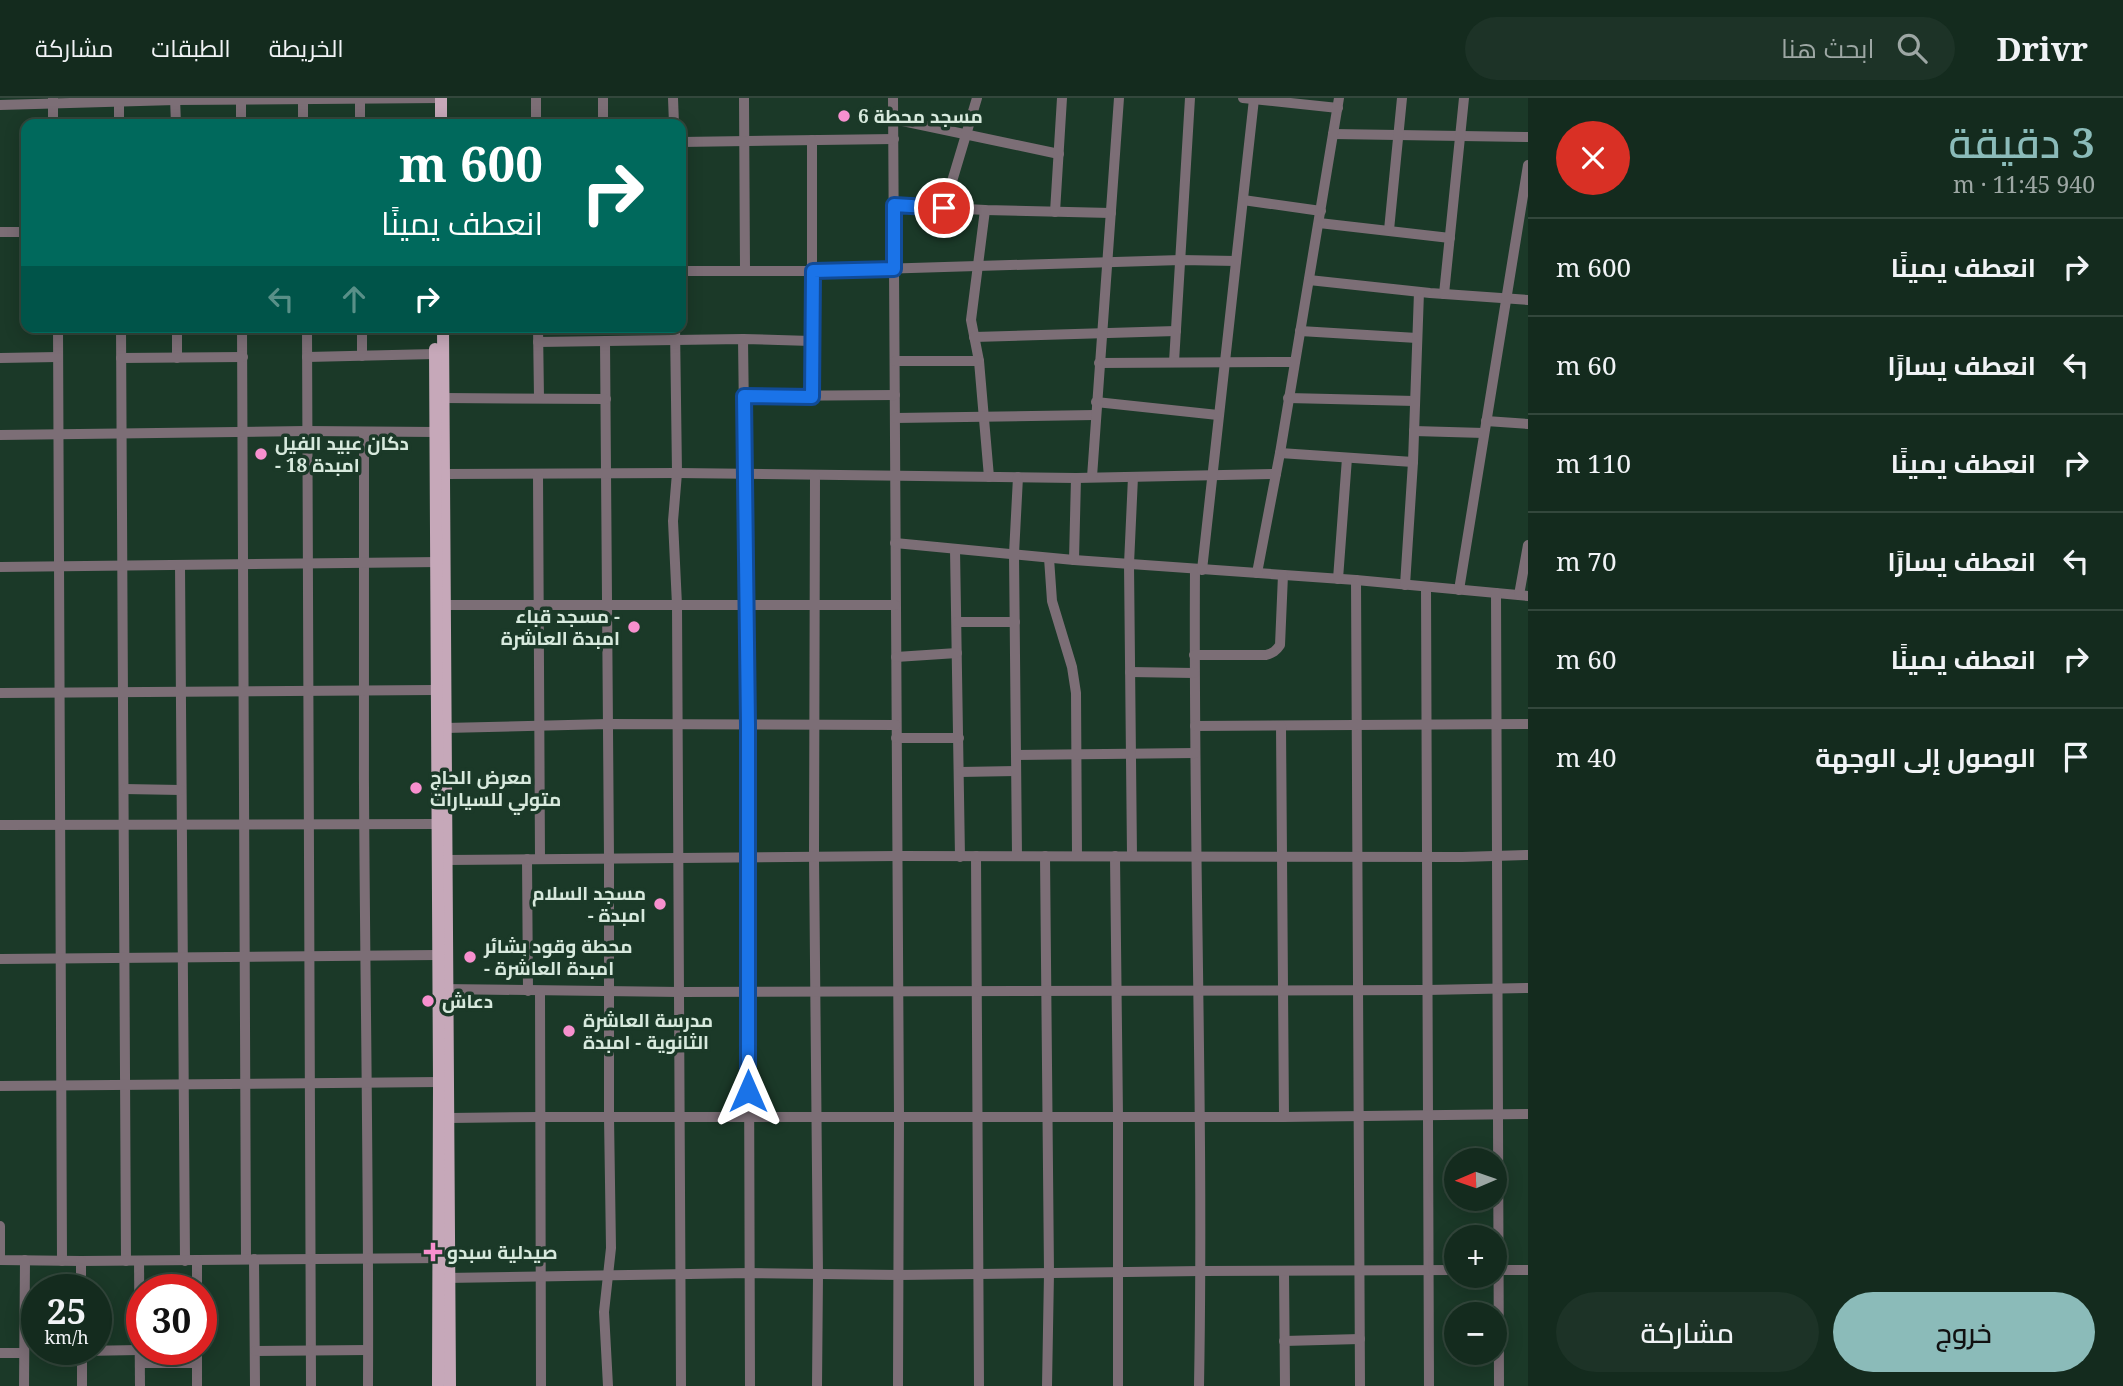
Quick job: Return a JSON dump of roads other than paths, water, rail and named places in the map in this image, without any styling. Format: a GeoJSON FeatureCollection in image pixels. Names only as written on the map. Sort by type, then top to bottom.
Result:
{"type":"FeatureCollection","features":[{"type":"Feature","properties":{"kind":"main road"},"geometry":{"type":"LineString","coordinates":[[433,98],[433,119]]}},
{"type":"Feature","properties":{"kind":"main road"},"geometry":{"type":"LineString","coordinates":[[441,98],[441,119]]}},
{"type":"Feature","properties":{"kind":"main road"},"geometry":{"type":"LineString","coordinates":[[435,333],[435,432],[440,562],[445,605],[446,860],[437,955],[442,989],[449,1118],[444,1258]]}},
{"type":"Feature","properties":{"kind":"main road"},"geometry":{"type":"LineString","coordinates":[[443,333],[444,474],[435,690],[437,824],[442,913],[439,1082],[450,1386]]}},
{"type":"Feature","properties":{"kind":"main road"},"geometry":{"type":"LineString","coordinates":[[438,1386],[445,1278]]}},
{"type":"Feature","properties":{"kind":"street"},"geometry":{"type":"LineString","coordinates":[[0,105],[53,101],[175,99],[441,98]]}},
{"type":"Feature","properties":{"kind":"street"},"geometry":{"type":"LineString","coordinates":[[536,98],[536,119]]}},
{"type":"Feature","properties":{"kind":"street"},"geometry":{"type":"LineString","coordinates":[[603,98],[603,119]]}},
{"type":"Feature","properties":{"kind":"street"},"geometry":{"type":"LineString","coordinates":[[673,98],[674,119]]}},
{"type":"Feature","properties":{"kind":"street"},"geometry":{"type":"LineString","coordinates":[[744,98],[744,270]]}},
{"type":"Feature","properties":{"kind":"street"},"geometry":{"type":"LineString","coordinates":[[893,98],[898,1386]]}},
{"type":"Feature","properties":{"kind":"street"},"geometry":{"type":"LineString","coordinates":[[944,208],[977,98]]}},
{"type":"Feature","properties":{"kind":"street"},"geometry":{"type":"LineString","coordinates":[[1055,212],[1062,98]]}},
{"type":"Feature","properties":{"kind":"street"},"geometry":{"type":"LineString","coordinates":[[1091,477],[1119,98]]}},
{"type":"Feature","properties":{"kind":"street"},"geometry":{"type":"LineString","coordinates":[[1174,362],[1190,98]]}},
{"type":"Feature","properties":{"kind":"street"},"geometry":{"type":"LineString","coordinates":[[1389,230],[1402,98]]}},
{"type":"Feature","properties":{"kind":"street"},"geometry":{"type":"LineString","coordinates":[[1444,294],[1464,98]]}},
{"type":"Feature","properties":{"kind":"street"},"geometry":{"type":"LineString","coordinates":[[175,99],[176,119]]}},
{"type":"Feature","properties":{"kind":"street"},"geometry":{"type":"LineString","coordinates":[[241,99],[241,119]]}},
{"type":"Feature","properties":{"kind":"street"},"geometry":{"type":"LineString","coordinates":[[360,99],[360,119]]}},
{"type":"Feature","properties":{"kind":"street"},"geometry":{"type":"LineString","coordinates":[[1199,1386],[1200,1116],[1194,655],[1198,570],[1243,200],[1248,99],[1339,103],[1257,573]]}},
{"type":"Feature","properties":{"kind":"street"},"geometry":{"type":"LineString","coordinates":[[119,100],[119,119]]}},
{"type":"Feature","properties":{"kind":"street"},"geometry":{"type":"LineString","coordinates":[[303,100],[303,119]]}},
{"type":"Feature","properties":{"kind":"street"},"geometry":{"type":"LineString","coordinates":[[53,101],[53,119]]}},
{"type":"Feature","properties":{"kind":"street"},"geometry":{"type":"LineString","coordinates":[[894,119],[1059,154]]}},
{"type":"Feature","properties":{"kind":"street"},"geometry":{"type":"LineString","coordinates":[[1334,134],[1528,137]]}},
{"type":"Feature","properties":{"kind":"street"},"geometry":{"type":"LineString","coordinates":[[686,142],[894,139]]}},
{"type":"Feature","properties":{"kind":"street"},"geometry":{"type":"LineString","coordinates":[[812,140],[812,397]]}},
{"type":"Feature","properties":{"kind":"street"},"geometry":{"type":"LineString","coordinates":[[1459,590],[1528,165]]}},
{"type":"Feature","properties":{"kind":"street"},"geometry":{"type":"LineString","coordinates":[[1243,200],[1321,211]]}},
{"type":"Feature","properties":{"kind":"street"},"geometry":{"type":"LineString","coordinates":[[894,205],[1111,213]]}},
{"type":"Feature","properties":{"kind":"street"},"geometry":{"type":"LineString","coordinates":[[985,210],[972,308],[985,416],[989,477]]}},
{"type":"Feature","properties":{"kind":"street"},"geometry":{"type":"LineString","coordinates":[[1319,223],[1450,238]]}},
{"type":"Feature","properties":{"kind":"street"},"geometry":{"type":"LineString","coordinates":[[0,232],[21,232]]}},
{"type":"Feature","properties":{"kind":"street"},"geometry":{"type":"LineString","coordinates":[[686,271],[813,271],[1181,260],[1236,261]]}},
{"type":"Feature","properties":{"kind":"street"},"geometry":{"type":"LineString","coordinates":[[1309,280],[1528,300]]}},
{"type":"Feature","properties":{"kind":"street"},"geometry":{"type":"LineString","coordinates":[[1405,585],[1419,292]]}},
{"type":"Feature","properties":{"kind":"street"},"geometry":{"type":"LineString","coordinates":[[974,337],[1176,331]]}},
{"type":"Feature","properties":{"kind":"street"},"geometry":{"type":"LineString","coordinates":[[1300,331],[1417,338]]}},
{"type":"Feature","properties":{"kind":"street"},"geometry":{"type":"LineString","coordinates":[[58,333],[62,1261]]}},
{"type":"Feature","properties":{"kind":"street"},"geometry":{"type":"LineString","coordinates":[[121,333],[126,1261]]}},
{"type":"Feature","properties":{"kind":"street"},"geometry":{"type":"LineString","coordinates":[[177,333],[177,358]]}},
{"type":"Feature","properties":{"kind":"street"},"geometry":{"type":"LineString","coordinates":[[242,333],[245,1085],[255,1386]]}},
{"type":"Feature","properties":{"kind":"street"},"geometry":{"type":"LineString","coordinates":[[307,333],[312,1386]]}},
{"type":"Feature","properties":{"kind":"street"},"geometry":{"type":"LineString","coordinates":[[362,333],[362,356]]}},
{"type":"Feature","properties":{"kind":"street"},"geometry":{"type":"LineString","coordinates":[[538,333],[538,398]]}},
{"type":"Feature","properties":{"kind":"street"},"geometry":{"type":"LineString","coordinates":[[675,333],[677,473],[673,521],[677,605],[681,1386]]}},
{"type":"Feature","properties":{"kind":"street"},"geometry":{"type":"LineString","coordinates":[[743,340],[748,724],[750,1386]]}},
{"type":"Feature","properties":{"kind":"street"},"geometry":{"type":"LineString","coordinates":[[605,341],[611,1248],[604,1329],[608,1386]]}},
{"type":"Feature","properties":{"kind":"street"},"geometry":{"type":"LineString","coordinates":[[538,342],[811,341]]}},
{"type":"Feature","properties":{"kind":"street"},"geometry":{"type":"LineString","coordinates":[[307,357],[435,354]]}},
{"type":"Feature","properties":{"kind":"street"},"geometry":{"type":"LineString","coordinates":[[0,358],[58,357]]}},
{"type":"Feature","properties":{"kind":"street"},"geometry":{"type":"LineString","coordinates":[[121,358],[243,357]]}},
{"type":"Feature","properties":{"kind":"street"},"geometry":{"type":"LineString","coordinates":[[895,362],[979,360]]}},
{"type":"Feature","properties":{"kind":"street"},"geometry":{"type":"LineString","coordinates":[[1099,363],[1294,362]]}},
{"type":"Feature","properties":{"kind":"street"},"geometry":{"type":"LineString","coordinates":[[744,396],[895,395]]}},
{"type":"Feature","properties":{"kind":"street"},"geometry":{"type":"LineString","coordinates":[[443,398],[606,399]]}},
{"type":"Feature","properties":{"kind":"street"},"geometry":{"type":"LineString","coordinates":[[1289,398],[1415,401]]}},
{"type":"Feature","properties":{"kind":"street"},"geometry":{"type":"LineString","coordinates":[[1096,402],[1218,415]]}},
{"type":"Feature","properties":{"kind":"street"},"geometry":{"type":"LineString","coordinates":[[895,418],[1095,415]]}},
{"type":"Feature","properties":{"kind":"street"},"geometry":{"type":"LineString","coordinates":[[1486,421],[1528,424]]}},
{"type":"Feature","properties":{"kind":"street"},"geometry":{"type":"LineString","coordinates":[[1414,431],[1484,433]]}},
{"type":"Feature","properties":{"kind":"street"},"geometry":{"type":"LineString","coordinates":[[363,432],[364,825],[370,1259],[368,1386]]}},
{"type":"Feature","properties":{"kind":"street"},"geometry":{"type":"LineString","coordinates":[[0,435],[435,432]]}},
{"type":"Feature","properties":{"kind":"street"},"geometry":{"type":"LineString","coordinates":[[1280,453],[1413,461]]}},
{"type":"Feature","properties":{"kind":"street"},"geometry":{"type":"LineString","coordinates":[[1338,579],[1347,458]]}},
{"type":"Feature","properties":{"kind":"street"},"geometry":{"type":"LineString","coordinates":[[444,474],[677,473],[1076,478],[1276,474]]}},
{"type":"Feature","properties":{"kind":"street"},"geometry":{"type":"LineString","coordinates":[[538,474],[540,859]]}},
{"type":"Feature","properties":{"kind":"street"},"geometry":{"type":"LineString","coordinates":[[815,475],[817,1386]]}},
{"type":"Feature","properties":{"kind":"street"},"geometry":{"type":"LineString","coordinates":[[1017,856],[1014,554],[1018,477]]}},
{"type":"Feature","properties":{"kind":"street"},"geometry":{"type":"LineString","coordinates":[[1132,856],[1129,565],[1133,477]]}},
{"type":"Feature","properties":{"kind":"street"},"geometry":{"type":"LineString","coordinates":[[1074,560],[1076,478]]}},
{"type":"Feature","properties":{"kind":"street"},"geometry":{"type":"LineString","coordinates":[[895,542],[1129,565],[1356,580],[1524,596],[1528,545]]}},
{"type":"Feature","properties":{"kind":"street"},"geometry":{"type":"LineString","coordinates":[[955,549],[960,857]]}},
{"type":"Feature","properties":{"kind":"street"},"geometry":{"type":"LineString","coordinates":[[1049,558],[1052,601],[1074,680],[1077,856]]}},
{"type":"Feature","properties":{"kind":"street"},"geometry":{"type":"LineString","coordinates":[[0,567],[440,562]]}},
{"type":"Feature","properties":{"kind":"street"},"geometry":{"type":"LineString","coordinates":[[180,565],[185,1261]]}},
{"type":"Feature","properties":{"kind":"street"},"geometry":{"type":"LineString","coordinates":[[1194,655],[1266,654],[1278,649],[1283,575]]}},
{"type":"Feature","properties":{"kind":"street"},"geometry":{"type":"LineString","coordinates":[[1356,580],[1360,1386]]}},
{"type":"Feature","properties":{"kind":"street"},"geometry":{"type":"LineString","coordinates":[[1426,587],[1429,1386]]}},
{"type":"Feature","properties":{"kind":"street"},"geometry":{"type":"LineString","coordinates":[[1496,593],[1497,1225]]}},
{"type":"Feature","properties":{"kind":"street"},"geometry":{"type":"LineString","coordinates":[[445,605],[895,605]]}},
{"type":"Feature","properties":{"kind":"street"},"geometry":{"type":"LineString","coordinates":[[957,622],[1015,622]]}},
{"type":"Feature","properties":{"kind":"street"},"geometry":{"type":"LineString","coordinates":[[895,657],[957,653]]}},
{"type":"Feature","properties":{"kind":"street"},"geometry":{"type":"LineString","coordinates":[[1130,672],[1194,673]]}},
{"type":"Feature","properties":{"kind":"street"},"geometry":{"type":"LineString","coordinates":[[0,693],[435,690]]}},
{"type":"Feature","properties":{"kind":"street"},"geometry":{"type":"LineString","coordinates":[[446,728],[608,724],[896,724]]}},
{"type":"Feature","properties":{"kind":"street"},"geometry":{"type":"LineString","coordinates":[[1195,726],[1528,724]]}},
{"type":"Feature","properties":{"kind":"street"},"geometry":{"type":"LineString","coordinates":[[1281,726],[1284,1117]]}},
{"type":"Feature","properties":{"kind":"street"},"geometry":{"type":"LineString","coordinates":[[896,738],[959,738]]}},
{"type":"Feature","properties":{"kind":"street"},"geometry":{"type":"LineString","coordinates":[[1016,755],[1195,753]]}},
{"type":"Feature","properties":{"kind":"street"},"geometry":{"type":"LineString","coordinates":[[960,772],[1016,771]]}},
{"type":"Feature","properties":{"kind":"street"},"geometry":{"type":"LineString","coordinates":[[124,789],[181,790]]}},
{"type":"Feature","properties":{"kind":"street"},"geometry":{"type":"LineString","coordinates":[[0,825],[437,824]]}},
{"type":"Feature","properties":{"kind":"street"},"geometry":{"type":"LineString","coordinates":[[446,860],[747,856],[1528,855]]}},
{"type":"Feature","properties":{"kind":"street"},"geometry":{"type":"LineString","coordinates":[[976,856],[979,1386]]}},
{"type":"Feature","properties":{"kind":"street"},"geometry":{"type":"LineString","coordinates":[[1045,856],[1049,1273],[1047,1386]]}},
{"type":"Feature","properties":{"kind":"street"},"geometry":{"type":"LineString","coordinates":[[1115,856],[1118,1386]]}},
{"type":"Feature","properties":{"kind":"street"},"geometry":{"type":"LineString","coordinates":[[527,859],[528,991]]}},
{"type":"Feature","properties":{"kind":"street"},"geometry":{"type":"LineString","coordinates":[[0,959],[437,955]]}},
{"type":"Feature","properties":{"kind":"street"},"geometry":{"type":"LineString","coordinates":[[442,989],[540,992],[977,992],[1528,988]]}},
{"type":"Feature","properties":{"kind":"street"},"geometry":{"type":"LineString","coordinates":[[540,992],[541,1386]]}},
{"type":"Feature","properties":{"kind":"street"},"geometry":{"type":"LineString","coordinates":[[0,1086],[439,1082]]}},
{"type":"Feature","properties":{"kind":"street"},"geometry":{"type":"LineString","coordinates":[[449,1118],[1528,1114]]}},
{"type":"Feature","properties":{"kind":"street"},"geometry":{"type":"LineString","coordinates":[[0,1226],[0,1260],[444,1258]]}},
{"type":"Feature","properties":{"kind":"street"},"geometry":{"type":"LineString","coordinates":[[25,1260],[25,1274]]}},
{"type":"Feature","properties":{"kind":"street"},"geometry":{"type":"LineString","coordinates":[[197,1260],[197,1274]]}},
{"type":"Feature","properties":{"kind":"street"},"geometry":{"type":"LineString","coordinates":[[81,1261],[81,1274]]}},
{"type":"Feature","properties":{"kind":"street"},"geometry":{"type":"LineString","coordinates":[[139,1261],[139,1274]]}},
{"type":"Feature","properties":{"kind":"street"},"geometry":{"type":"LineString","coordinates":[[445,1278],[750,1273],[980,1275],[1444,1270]]}},
{"type":"Feature","properties":{"kind":"street"},"geometry":{"type":"LineString","coordinates":[[1507,1270],[1528,1270]]}},
{"type":"Feature","properties":{"kind":"street"},"geometry":{"type":"LineString","coordinates":[[1284,1271],[1284,1386]]}},
{"type":"Feature","properties":{"kind":"street"},"geometry":{"type":"LineString","coordinates":[[1496,1288],[1499,1386]]}},
{"type":"Feature","properties":{"kind":"street"},"geometry":{"type":"LineString","coordinates":[[1284,1342],[1360,1339]]}},
{"type":"Feature","properties":{"kind":"street"},"geometry":{"type":"LineString","coordinates":[[254,1351],[368,1350]]}},
{"type":"Feature","properties":{"kind":"street"},"geometry":{"type":"LineString","coordinates":[[0,1353],[21,1353]]}},
{"type":"Feature","properties":{"kind":"street"},"geometry":{"type":"LineString","coordinates":[[24,1365],[24,1386]]}},
{"type":"Feature","properties":{"kind":"street"},"geometry":{"type":"LineString","coordinates":[[82,1365],[82,1386]]}},
{"type":"Feature","properties":{"kind":"street"},"geometry":{"type":"LineString","coordinates":[[139,1365],[140,1386]]}},
{"type":"Feature","properties":{"kind":"street"},"geometry":{"type":"LineString","coordinates":[[197,1365],[197,1386]]}},
{"type":"Feature","properties":{"kind":"place","name":"مسجد محطة 6"},"geometry":{"type":"Point","coordinates":[844,116]}},
{"type":"Feature","properties":{"kind":"place","name":"دكان عبيد الفيل - امبدة 18"},"geometry":{"type":"Point","coordinates":[261,454]}},
{"type":"Feature","properties":{"kind":"place","name":"مسجد قباء - امبدة العاشرة"},"geometry":{"type":"Point","coordinates":[634,627]}},
{"type":"Feature","properties":{"kind":"place","name":"معرض الحاج متولي للسيارات"},"geometry":{"type":"Point","coordinates":[416,788]}},
{"type":"Feature","properties":{"kind":"place","name":"مسجد السلام - امبدة"},"geometry":{"type":"Point","coordinates":[660,904]}},
{"type":"Feature","properties":{"kind":"place","name":"محطة وقود بشائر - امبدة العاشرة"},"geometry":{"type":"Point","coordinates":[470,957]}},
{"type":"Feature","properties":{"kind":"place","name":"دعاش"},"geometry":{"type":"Point","coordinates":[428,1001]}},
{"type":"Feature","properties":{"kind":"place","name":"مدرسة العاشرة الثانوية - امبدة"},"geometry":{"type":"Point","coordinates":[569,1031]}},
{"type":"Feature","properties":{"kind":"place","name":"صيدلية سبدو"},"geometry":{"type":"Point","coordinates":[433,1252]}}]}
